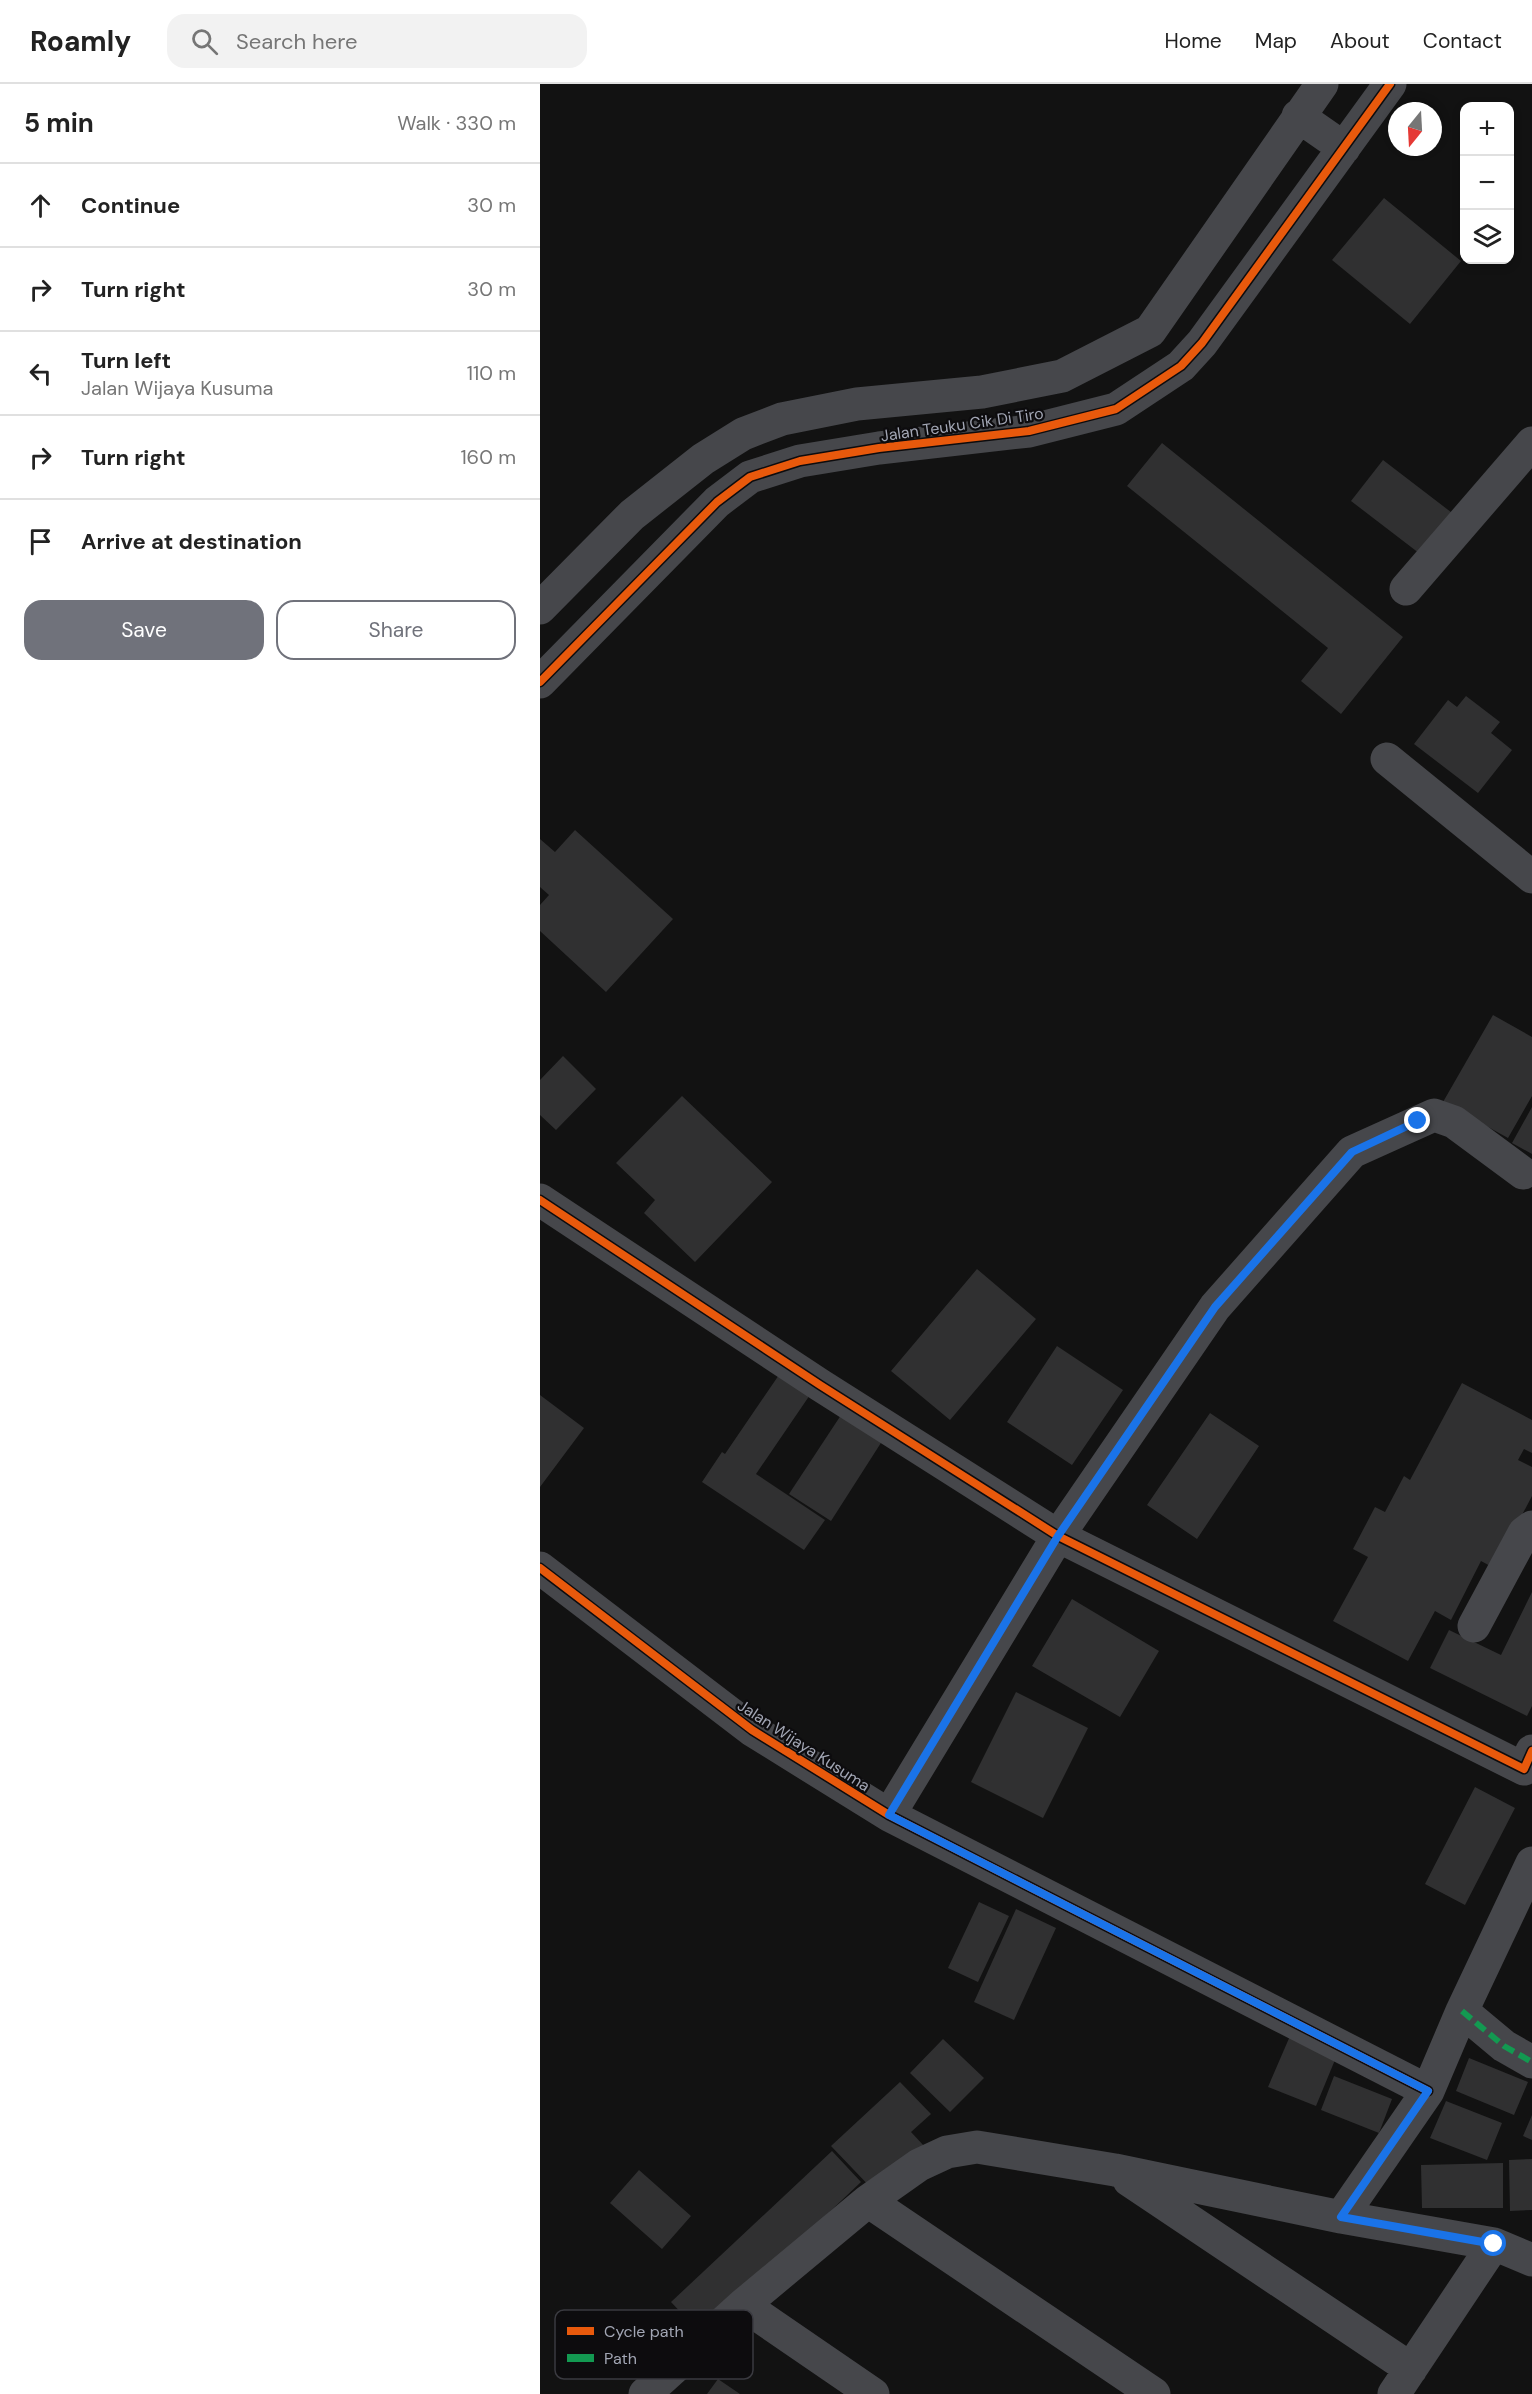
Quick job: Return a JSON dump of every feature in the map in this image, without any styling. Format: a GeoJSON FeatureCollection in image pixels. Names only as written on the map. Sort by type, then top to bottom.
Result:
{"type":"FeatureCollection","features":[{"type":"Feature","properties":{"kind":"street","name":"Jalan Teuku Cik Di Tiro"},"geometry":{"type":"LineString","coordinates":[[540,609],[632,515],[703,459],[742,434],[782,419],[857,405],[982,392],[1062,376],[1150,331],[1322,84]]}},
{"type":"Feature","properties":{"kind":"street","name":"Jalan Teuku Cik Di Tiro"},"geometry":{"type":"LineString","coordinates":[[540,682],[717,502],[750,477],[800,461],[879,448],[1029,431],[1116,409],[1181,366],[1202,343],[1390,84]]}},
{"type":"Feature","properties":{"kind":"street"},"geometry":{"type":"LineString","coordinates":[[1298,116],[1344,148]]}},
{"type":"Feature","properties":{"kind":"street"},"geometry":{"type":"LineString","coordinates":[[1150,331],[1181,366]]}},
{"type":"Feature","properties":{"kind":"street"},"geometry":{"type":"LineString","coordinates":[[782,419],[800,461]]}},
{"type":"Feature","properties":{"kind":"street"},"geometry":{"type":"LineString","coordinates":[[1406,589],[1532,443]]}},
{"type":"Feature","properties":{"kind":"street"},"geometry":{"type":"LineString","coordinates":[[1387,759],[1532,878]]}},
{"type":"Feature","properties":{"kind":"street"},"geometry":{"type":"LineString","coordinates":[[889,1815],[1058,1536],[1215,1307],[1352,1152],[1434,1115],[1454,1122],[1523,1173]]}},
{"type":"Feature","properties":{"kind":"street"},"geometry":{"type":"LineString","coordinates":[[540,1200],[820,1385],[1058,1536],[1529,1764]]}},
{"type":"Feature","properties":{"kind":"street"},"geometry":{"type":"LineString","coordinates":[[1474,1626],[1524,1533],[1532,1527]]}},
{"type":"Feature","properties":{"kind":"street","name":"Jalan Wijaya Kusuma"},"geometry":{"type":"LineString","coordinates":[[540,1568],[752,1730],[889,1815],[1428,2091]]}},
{"type":"Feature","properties":{"kind":"street"},"geometry":{"type":"LineString","coordinates":[[1341,2217],[1428,2091],[1462,2011],[1532,1863]]}},
{"type":"Feature","properties":{"kind":"street"},"geometry":{"type":"LineString","coordinates":[[1462,2011],[1504,2046],[1532,2062]]}},
{"type":"Feature","properties":{"kind":"street"},"geometry":{"type":"LineString","coordinates":[[737,2310],[868,2201],[919,2164],[947,2152],[977,2147],[1115,2170],[1341,2217],[1494,2244],[1532,2260]]}},
{"type":"Feature","properties":{"kind":"street"},"geometry":{"type":"LineString","coordinates":[[1115,2170],[1403,2382],[1494,2244]]}},
{"type":"Feature","properties":{"kind":"street"},"geometry":{"type":"LineString","coordinates":[[868,2201],[1154,2394]]}},
{"type":"Feature","properties":{"kind":"street"},"geometry":{"type":"LineString","coordinates":[[743,2305],[750,2310]]}},
{"type":"Feature","properties":{"kind":"street"},"geometry":{"type":"LineString","coordinates":[[753,2312],[873,2394]]}},
{"type":"Feature","properties":{"kind":"street"},"geometry":{"type":"LineString","coordinates":[[645,2394],[662,2379]]}},
{"type":"Feature","properties":{"kind":"building"},"geometry":{"type":"Polygon","coordinates":[[[1384,198],[1460,262],[1410,324],[1332,260],[1384,198]]]}},
{"type":"Feature","properties":{"kind":"building"},"geometry":{"type":"Polygon","coordinates":[[[1162,443],[1403,637],[1341,714],[1301,681],[1328,648],[1127,486],[1162,443]]]}},
{"type":"Feature","properties":{"kind":"building"},"geometry":{"type":"Polygon","coordinates":[[[1383,460],[1460,519],[1428,560],[1351,501],[1383,460]]]}},
{"type":"Feature","properties":{"kind":"building"},"geometry":{"type":"Polygon","coordinates":[[[1466,696],[1500,722],[1491,733],[1512,750],[1478,793],[1414,744],[1448,700],[1457,707],[1466,696]]]}},
{"type":"Feature","properties":{"kind":"building"},"geometry":{"type":"Polygon","coordinates":[[[575,830],[673,919],[606,992],[540,931],[540,905],[549,895],[540,887],[540,839],[555,852],[575,830]]]}},
{"type":"Feature","properties":{"kind":"building"},"geometry":{"type":"Polygon","coordinates":[[[1493,1015],[1532,1037],[1532,1096],[1508,1138],[1443,1102],[1493,1015]]]}},
{"type":"Feature","properties":{"kind":"building"},"geometry":{"type":"Polygon","coordinates":[[[563,1056],[596,1089],[556,1130],[540,1115],[540,1080],[563,1056]]]}},
{"type":"Feature","properties":{"kind":"building"},"geometry":{"type":"Polygon","coordinates":[[[682,1096],[772,1182],[695,1262],[644,1213],[655,1200],[616,1163],[682,1096]]]}},
{"type":"Feature","properties":{"kind":"building"},"geometry":{"type":"Polygon","coordinates":[[[1532,1107],[1532,1154],[1512,1143],[1532,1107]]]}},
{"type":"Feature","properties":{"kind":"building"},"geometry":{"type":"Polygon","coordinates":[[[977,1269],[1036,1319],[950,1420],[891,1371],[977,1269]]]}},
{"type":"Feature","properties":{"kind":"building"},"geometry":{"type":"Polygon","coordinates":[[[1057,1346],[1123,1390],[1072,1465],[1007,1422],[1057,1346]]]}},
{"type":"Feature","properties":{"kind":"building"},"geometry":{"type":"Polygon","coordinates":[[[783,1369],[814,1389],[756,1474],[825,1520],[804,1550],[702,1482],[722,1452],[725,1454],[783,1369]]]}},
{"type":"Feature","properties":{"kind":"building"},"geometry":{"type":"Polygon","coordinates":[[[1462,1383],[1532,1420],[1532,1453],[1524,1449],[1518,1460],[1532,1467],[1532,1496],[1494,1568],[1481,1561],[1451,1620],[1435,1611],[1408,1661],[1333,1621],[1368,1557],[1353,1549],[1375,1507],[1385,1512],[1404,1476],[1410,1480],[1462,1383]]]}},
{"type":"Feature","properties":{"kind":"building"},"geometry":{"type":"Polygon","coordinates":[[[540,1395],[584,1428],[540,1487],[540,1395]]]}},
{"type":"Feature","properties":{"kind":"building"},"geometry":{"type":"Polygon","coordinates":[[[845,1409],[886,1435],[831,1521],[789,1494],[845,1409]]]}},
{"type":"Feature","properties":{"kind":"building"},"geometry":{"type":"Polygon","coordinates":[[[1210,1413],[1259,1446],[1197,1539],[1147,1505],[1210,1413]]]}},
{"type":"Feature","properties":{"kind":"building"},"geometry":{"type":"Polygon","coordinates":[[[1532,1592],[1532,1706],[1527,1716],[1430,1668],[1449,1630],[1501,1655],[1532,1592]]]}},
{"type":"Feature","properties":{"kind":"building"},"geometry":{"type":"Polygon","coordinates":[[[1072,1599],[1159,1651],[1120,1717],[1032,1666],[1072,1599]]]}},
{"type":"Feature","properties":{"kind":"building"},"geometry":{"type":"Polygon","coordinates":[[[1016,1692],[1088,1728],[1043,1818],[971,1782],[1016,1692]]]}},
{"type":"Feature","properties":{"kind":"building"},"geometry":{"type":"Polygon","coordinates":[[[1475,1787],[1515,1808],[1465,1905],[1425,1884],[1475,1787]]]}},
{"type":"Feature","properties":{"kind":"building"},"geometry":{"type":"Polygon","coordinates":[[[979,1902],[1009,1916],[978,1982],[948,1968],[979,1902]]]}},
{"type":"Feature","properties":{"kind":"building"},"geometry":{"type":"Polygon","coordinates":[[[1016,1909],[1056,1928],[1014,2020],[974,2002],[1016,1909]]]}},
{"type":"Feature","properties":{"kind":"building"},"geometry":{"type":"Polygon","coordinates":[[[1290,2036],[1337,2055],[1316,2106],[1268,2087],[1290,2036]]]}},
{"type":"Feature","properties":{"kind":"building"},"geometry":{"type":"Polygon","coordinates":[[[943,2039],[984,2078],[950,2112],[910,2073],[943,2039]]]}},
{"type":"Feature","properties":{"kind":"building"},"geometry":{"type":"Polygon","coordinates":[[[1469,2058],[1528,2082],[1514,2115],[1456,2091],[1469,2058]]]}},
{"type":"Feature","properties":{"kind":"building"},"geometry":{"type":"Polygon","coordinates":[[[1334,2076],[1392,2099],[1379,2133],[1321,2110],[1334,2076]]]}},
{"type":"Feature","properties":{"kind":"building"},"geometry":{"type":"Polygon","coordinates":[[[900,2082],[931,2114],[911,2132],[925,2147],[875,2192],[831,2146],[900,2082]]]}},
{"type":"Feature","properties":{"kind":"building"},"geometry":{"type":"Polygon","coordinates":[[[1446,2101],[1502,2123],[1487,2160],[1430,2138],[1446,2101]]]}},
{"type":"Feature","properties":{"kind":"building"},"geometry":{"type":"Polygon","coordinates":[[[1532,2115],[1532,2140],[1523,2136],[1532,2115]]]}},
{"type":"Feature","properties":{"kind":"building"},"geometry":{"type":"Polygon","coordinates":[[[832,2151],[861,2182],[726,2310],[678,2310],[671,2302],[832,2151]]]}},
{"type":"Feature","properties":{"kind":"building"},"geometry":{"type":"Polygon","coordinates":[[[1532,2159],[1532,2210],[1510,2211],[1509,2160],[1532,2159]]]}},
{"type":"Feature","properties":{"kind":"building"},"geometry":{"type":"Polygon","coordinates":[[[1503,2163],[1503,2208],[1422,2208],[1421,2165],[1503,2163]]]}},
{"type":"Feature","properties":{"kind":"building"},"geometry":{"type":"Polygon","coordinates":[[[639,2170],[691,2216],[662,2249],[610,2203],[639,2170]]]}},
{"type":"Feature","properties":{"kind":"building"},"geometry":{"type":"Polygon","coordinates":[[[718,2379],[740,2394],[707,2394],[718,2379]]]}},
{"type":"Feature","properties":{"kind":"marked path"},"geometry":{"type":"LineString","coordinates":[[1462,2011],[1504,2046],[1532,2062]]}},
{"type":"Feature","properties":{"kind":"cycle path"},"geometry":{"type":"LineString","coordinates":[[540,682],[717,502],[750,477],[800,461],[879,448],[1029,431],[1116,409],[1181,366],[1202,343],[1390,84]]}},
{"type":"Feature","properties":{"kind":"cycle path"},"geometry":{"type":"LineString","coordinates":[[540,1200],[820,1385],[1058,1536],[1524,1769],[1532,1751]]}},
{"type":"Feature","properties":{"kind":"cycle path"},"geometry":{"type":"LineString","coordinates":[[540,1568],[752,1730],[889,1815],[1428,2091]]}},
{"type":"Feature","properties":{"kind":"route"},"geometry":{"type":"LineString","coordinates":[[1418,1121],[1352,1152],[1215,1307],[1058,1536],[889,1815],[1428,2091],[1341,2217],[1494,2244]]}}]}
